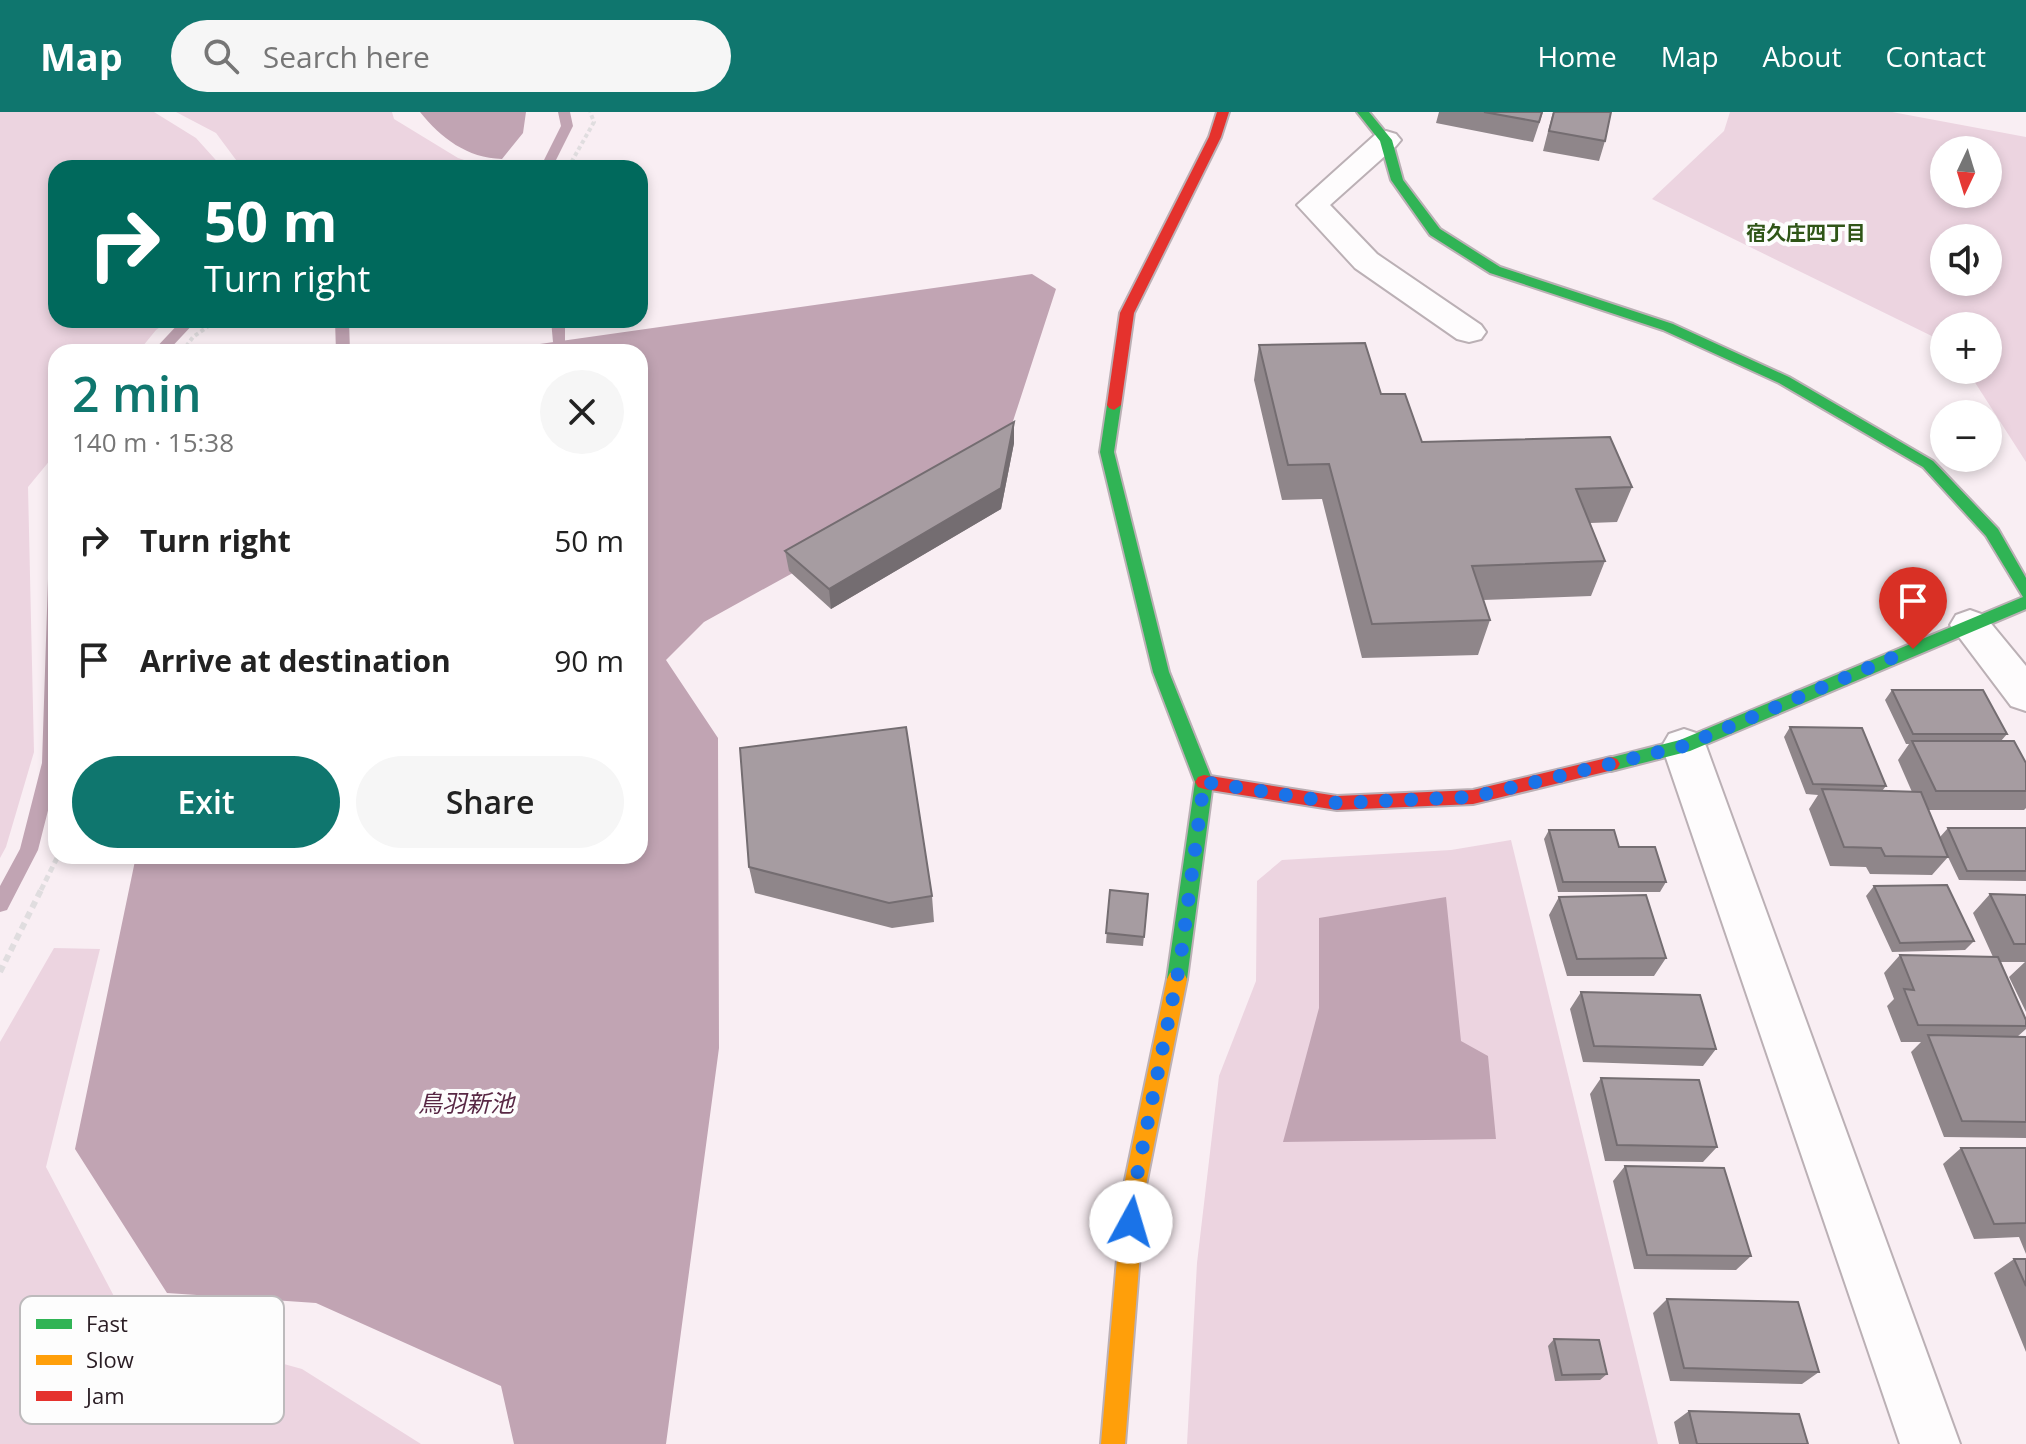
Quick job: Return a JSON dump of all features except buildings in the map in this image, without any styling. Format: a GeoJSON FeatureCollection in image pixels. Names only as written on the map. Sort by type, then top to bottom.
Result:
{"type":"FeatureCollection","features":[{"type":"Feature","properties":{"kind":"street"},"geometry":{"type":"LineString","coordinates":[[1113,1444],[1134,1190],[1180,963],[1204,782],[1161,672],[1107,452],[1127,313],[1215,137],[1223,112]]}},
{"type":"Feature","properties":{"kind":"street"},"geometry":{"type":"LineString","coordinates":[[1363,112],[1386,140],[1397,180],[1435,232],[1495,270],[1668,327],[1784,380],[1928,464],[1992,533],[2026,592]]}},
{"type":"Feature","properties":{"kind":"street"},"geometry":{"type":"LineString","coordinates":[[1386,140],[1312,205],[1366,261],[1469,332]]}},
{"type":"Feature","properties":{"kind":"street"},"geometry":{"type":"LineString","coordinates":[[1204,782],[1337,803],[1473,797],[1684,746],[2026,602]]}},
{"type":"Feature","properties":{"kind":"street"},"geometry":{"type":"LineString","coordinates":[[1970,625],[2026,695]]}},
{"type":"Feature","properties":{"kind":"street"},"geometry":{"type":"LineString","coordinates":[[1684,746],[1930,1444]]}},
{"type":"Feature","properties":{"kind":"path"},"geometry":{"type":"LineString","coordinates":[[573,160],[594,122],[590,112]]}},
{"type":"Feature","properties":{"kind":"path"},"geometry":{"type":"LineString","coordinates":[[188,344],[206,328]]}},
{"type":"Feature","properties":{"kind":"path"},"geometry":{"type":"LineString","coordinates":[[0,972],[54,864]]}},
{"type":"Feature","properties":{"kind":"shaded area"},"geometry":{"type":"Polygon","coordinates":[[[0,112],[154,112],[196,138],[216,160],[48,160],[48,328],[159,328],[145,344],[48,344],[48,463],[28,487],[34,752],[0,858],[0,112]]]}},
{"type":"Feature","properties":{"kind":"shaded area"},"geometry":{"type":"Polygon","coordinates":[[[176,112],[392,112],[394,119],[464,160],[236,160],[216,133],[176,112]]]}},
{"type":"Feature","properties":{"kind":"shaded area"},"geometry":{"type":"Polygon","coordinates":[[[1730,112],[1892,112],[2026,137],[2026,462],[2002,425],[2002,400],[1986,400],[1976,384],[2002,384],[2002,312],[1930,312],[1930,335],[1652,199],[1724,131],[1730,112]]]}},
{"type":"Feature","properties":{"kind":"shaded area"},"geometry":{"type":"Polygon","coordinates":[[[1511,840],[1658,1444],[1187,1444],[1197,1263],[1219,1076],[1256,981],[1257,881],[1282,860],[1451,850],[1511,840]]]}},
{"type":"Feature","properties":{"kind":"shaded area"},"geometry":{"type":"Polygon","coordinates":[[[54,948],[100,949],[46,1167],[114,1296],[20,1296],[20,1424],[284,1424],[284,1364],[302,1369],[421,1444],[0,1444],[0,1042],[54,948]]]}},
{"type":"Feature","properties":{"kind":"water"},"geometry":{"type":"Polygon","coordinates":[[[420,112],[526,112],[523,133],[502,159],[466,151],[437,130],[420,112]]]}},
{"type":"Feature","properties":{"kind":"water","name":"鳥羽新池"},"geometry":{"type":"Polygon","coordinates":[[[1032,274],[1056,289],[1001,458],[704,622],[666,660],[718,738],[719,1048],[666,1444],[514,1444],[501,1386],[316,1303],[284,1301],[284,1296],[167,1293],[75,1149],[134,864],[648,864],[648,344],[540,344],[1032,274]]]}},
{"type":"Feature","properties":{"kind":"water"},"geometry":{"type":"Polygon","coordinates":[[[1446,897],[1461,1041],[1488,1056],[1496,1139],[1283,1142],[1319,1008],[1319,918],[1446,897]]]}},
{"type":"Feature","properties":{"kind":"waterway"},"geometry":{"type":"LineString","coordinates":[[550,160],[567,126],[564,112]]}},
{"type":"Feature","properties":{"kind":"waterway"},"geometry":{"type":"LineString","coordinates":[[167,344],[182,328]]}},
{"type":"Feature","properties":{"kind":"waterway"},"geometry":{"type":"LineString","coordinates":[[342,328],[343,344]]}},
{"type":"Feature","properties":{"kind":"waterway"},"geometry":{"type":"LineString","coordinates":[[559,328],[560,342]]}},
{"type":"Feature","properties":{"kind":"waterway"},"geometry":{"type":"LineString","coordinates":[[0,904],[29,850],[48,775]]}},
{"type":"Feature","properties":{"kind":"traffic: fast"},"geometry":{"type":"LineString","coordinates":[[1363,112],[1386,140],[1397,180],[1435,232],[1495,270],[1668,327],[1784,380],[1928,464],[1992,533],[2026,592]]}},
{"type":"Feature","properties":{"kind":"traffic: fast"},"geometry":{"type":"LineString","coordinates":[[1114,405],[1107,452],[1161,672],[1204,782],[1177,979]]}},
{"type":"Feature","properties":{"kind":"traffic: fast"},"geometry":{"type":"LineString","coordinates":[[1611,764],[1684,746],[2026,602]]}},
{"type":"Feature","properties":{"kind":"traffic: slow"},"geometry":{"type":"LineString","coordinates":[[1113,1444],[1134,1190],[1177,979]]}},
{"type":"Feature","properties":{"kind":"traffic: jam"},"geometry":{"type":"LineString","coordinates":[[1114,405],[1127,313],[1215,137],[1223,112]]}},
{"type":"Feature","properties":{"kind":"traffic: jam"},"geometry":{"type":"LineString","coordinates":[[1204,782],[1337,803],[1473,797],[1611,764]]}},
{"type":"Feature","properties":{"kind":"district","name":"宿久庄四丁目"},"geometry":{"type":"Point","coordinates":[1806,232]}},
{"type":"Feature","properties":{"kind":"route"},"geometry":{"type":"LineString","coordinates":[[1131,1222],[1134,1190],[1180,963],[1204,782],[1337,803],[1473,797],[1684,746],[1913,649]]}}]}
